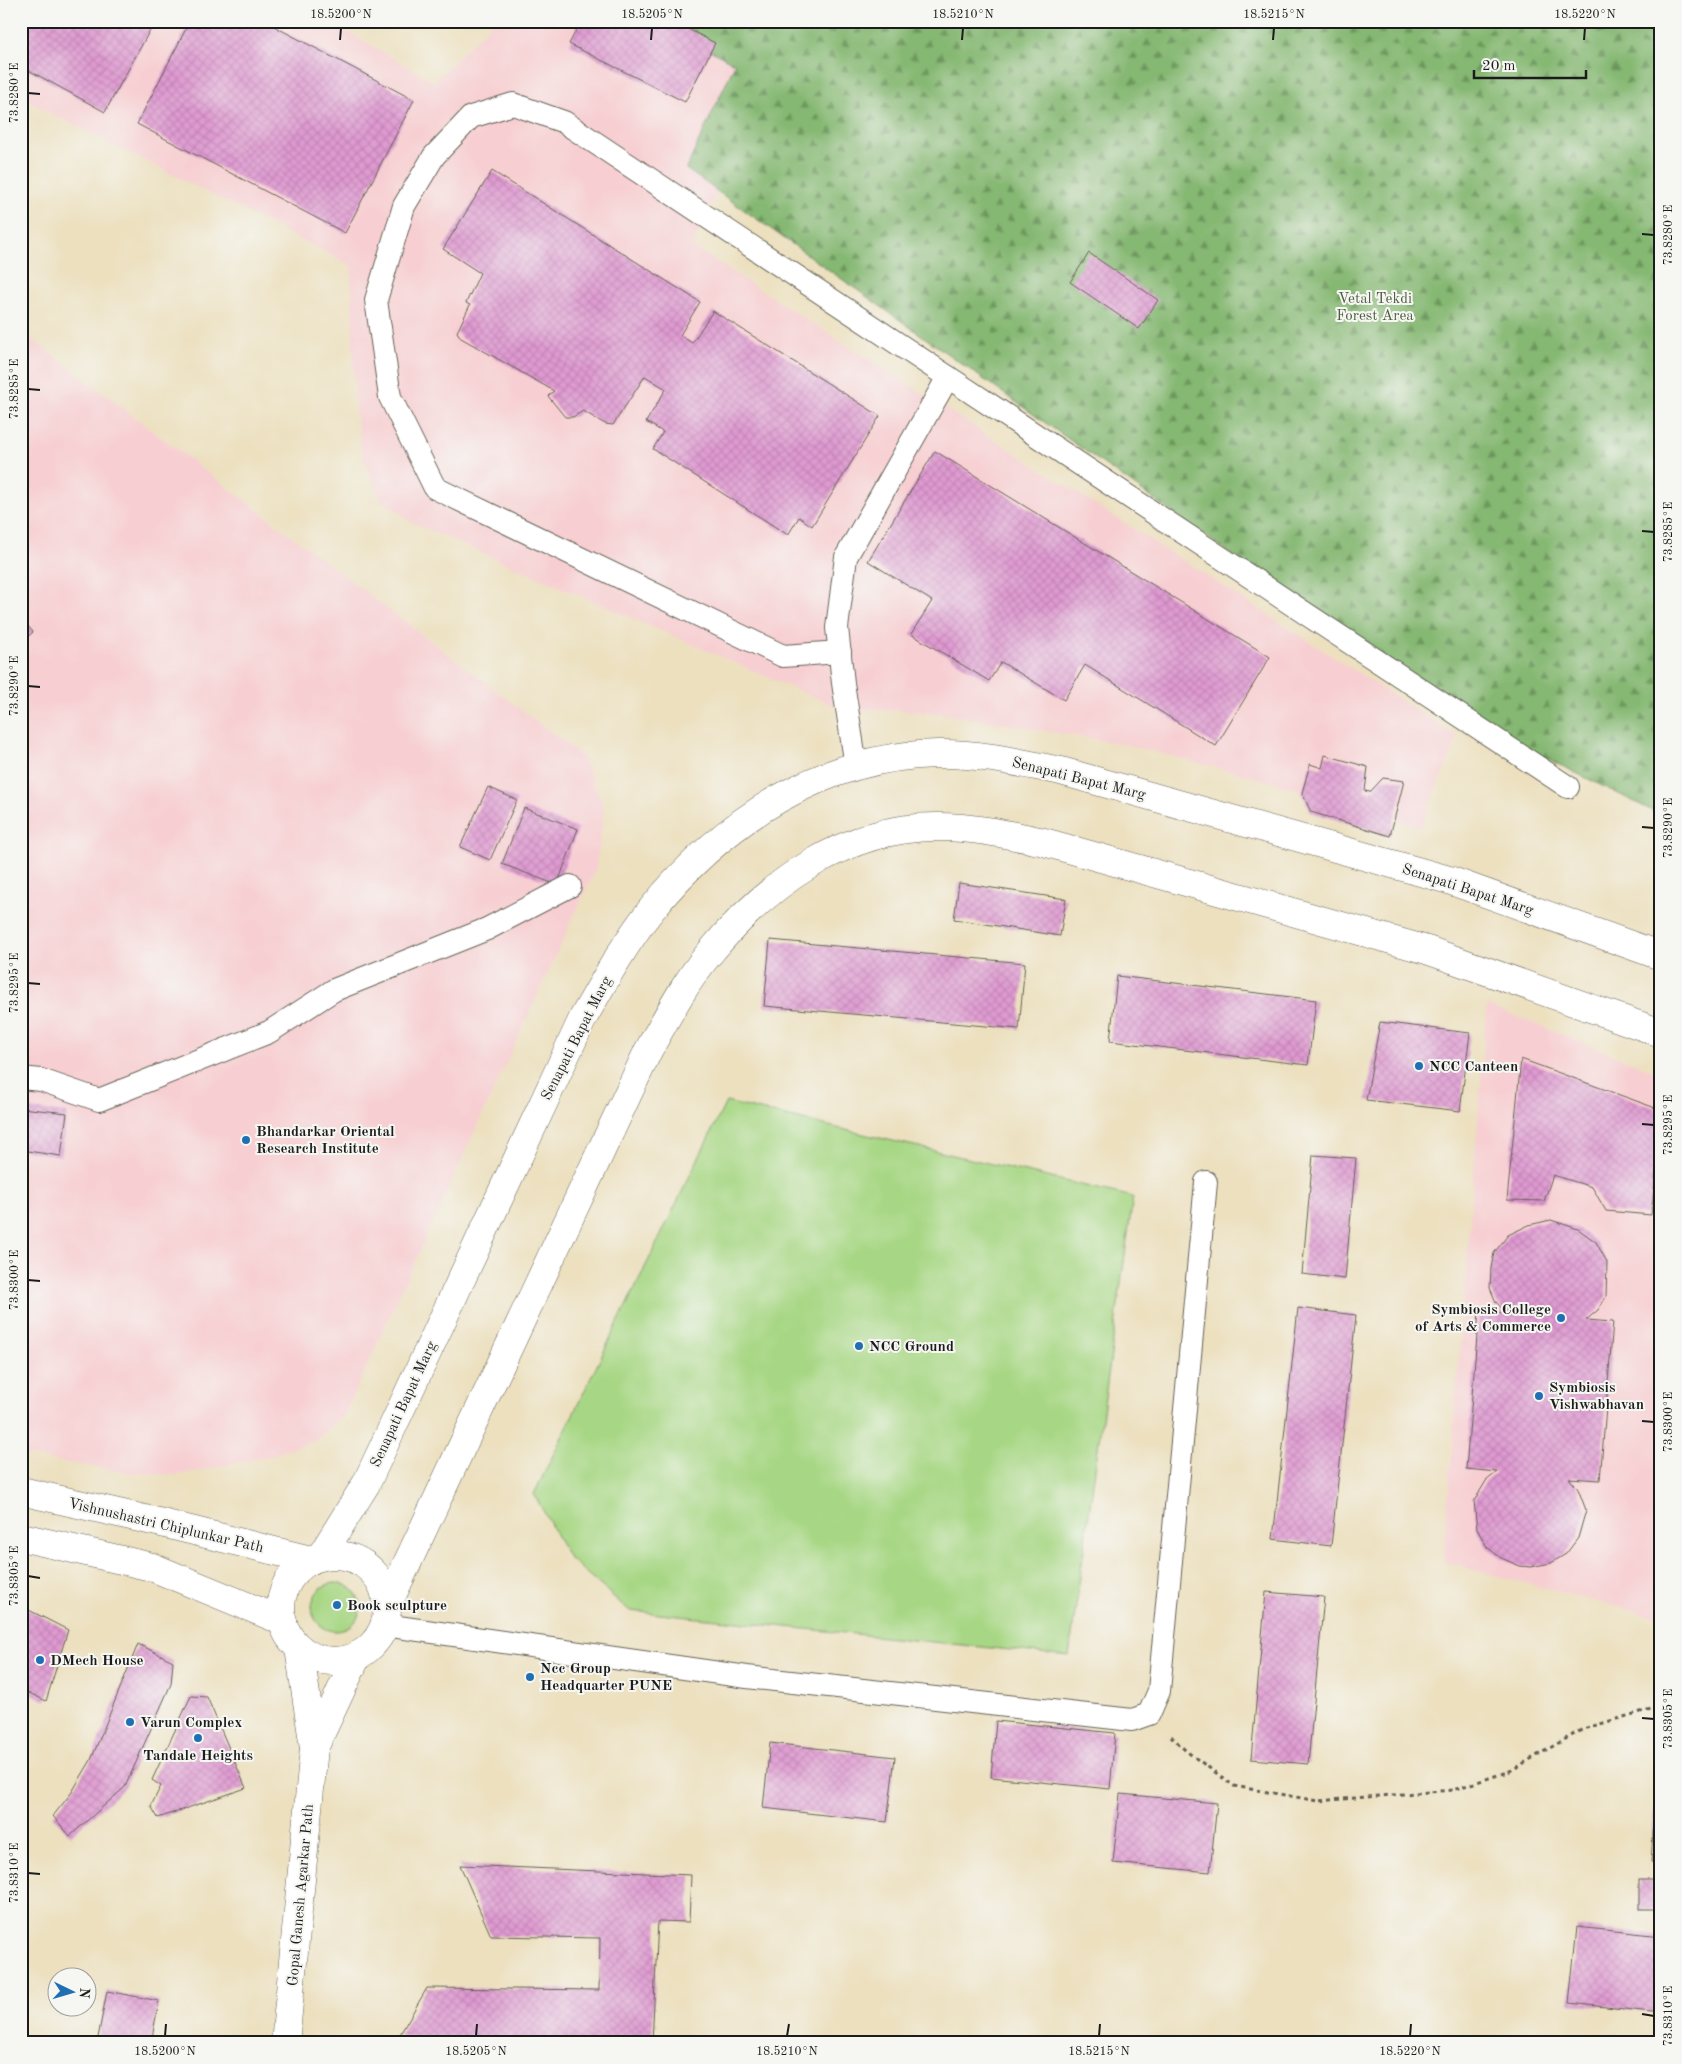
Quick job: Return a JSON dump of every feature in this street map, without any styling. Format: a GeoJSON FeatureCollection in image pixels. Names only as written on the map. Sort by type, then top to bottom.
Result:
{"type":"FeatureCollection","features":[{"type":"Feature","properties":{"kind":"main road","name":"Senapati Bapat Marg"},"geometry":{"type":"LineString","coordinates":[[316,1558],[366,1484],[579,1027],[614,964],[651,910],[699,857],[766,804],[815,779],[877,759],[938,754],[996,758],[1061,771],[1449,880],[1661,956]]}},
{"type":"Feature","properties":{"kind":"main road"},"geometry":{"type":"LineString","coordinates":[[386,1616],[382,1585],[369,1568],[352,1558],[332,1555],[316,1558],[296,1573],[284,1591],[282,1600],[283,1621],[287,1631],[299,1648],[307,1654],[326,1661],[347,1660],[357,1656],[373,1644],[386,1616],[648,1051],[675,1003],[708,956],[748,911],[805,866],[843,847],[891,831],[939,827],[986,831],[1044,842],[1427,950],[1661,1034]]}},
{"type":"Feature","properties":{"kind":"main road","name":"Vishnushastri Chiplunkar Path"},"geometry":{"type":"LineString","coordinates":[[21,1491],[316,1558]]}},
{"type":"Feature","properties":{"kind":"main road"},"geometry":{"type":"LineString","coordinates":[[21,1538],[152,1567],[283,1621]]}},
{"type":"Feature","properties":{"kind":"main road","name":"Gopal Ganesh Agarkar Path"},"geometry":{"type":"LineString","coordinates":[[285,2043],[314,1748],[299,1648]]}},
{"type":"Feature","properties":{"kind":"main road","name":"Gopal Ganesh Agarkar Path"},"geometry":{"type":"LineString","coordinates":[[314,1748],[357,1656]]}},
{"type":"Feature","properties":{"kind":"lane"},"geometry":{"type":"LineString","coordinates":[[840,652],[783,656],[434,488],[390,397],[376,300],[404,206],[434,156],[471,117],[513,104],[564,122],[1568,786]]}},
{"type":"Feature","properties":{"kind":"lane"},"geometry":{"type":"LineString","coordinates":[[856,766],[837,628],[846,557],[948,377]]}},
{"type":"Feature","properties":{"kind":"lane"},"geometry":{"type":"LineString","coordinates":[[21,1078],[41,1080],[98,1100],[269,1032],[334,990],[487,929],[570,886]]}},
{"type":"Feature","properties":{"kind":"lane"},"geometry":{"type":"LineString","coordinates":[[386,1616],[747,1677],[1132,1720],[1149,1714],[1159,1691],[1206,1182]]}},
{"type":"Feature","properties":{"kind":"path"},"geometry":{"type":"LineString","coordinates":[[1149,1714],[1186,1751],[1234,1786],[1318,1802],[1453,1790],[1510,1771],[1583,1729],[1661,1706]]}},
{"type":"Feature","properties":{"kind":"shaded area"},"geometry":{"type":"Polygon","coordinates":[[[21,21],[329,21],[434,82],[494,21],[705,21],[777,61],[692,246],[1458,737],[1421,827],[1262,779],[1123,744],[939,713],[837,707],[413,523],[381,499],[362,454],[355,409],[351,265],[21,98],[21,21]]]}},
{"type":"Feature","properties":{"kind":"shaded area","name":"Bhandarkar Oriental Research Institute"},"geometry":{"type":"Polygon","coordinates":[[[21,331],[582,756],[604,808],[596,868],[345,1413],[316,1440],[270,1456],[178,1475],[131,1473],[21,1455],[21,331]]]}},
{"type":"Feature","properties":{"kind":"shaded area","name":"Symbiosis College of Arts & Commerce"},"geometry":{"type":"Polygon","coordinates":[[[1487,1005],[1661,1074],[1661,1618],[1443,1562],[1487,1005]]]}},
{"type":"Feature","properties":{"kind":"green space","name":"Vetal Tekdi Forest Area"},"geometry":{"type":"Polygon","coordinates":[[[658,21],[1661,21],[1661,815],[1459,715],[686,169],[735,64],[658,21]]]}},
{"type":"Feature","properties":{"kind":"green space","name":"NCC Ground"},"geometry":{"type":"Polygon","coordinates":[[[726,1102],[1133,1197],[1069,1656],[630,1611],[569,1558],[534,1494],[726,1102]]]}},
{"type":"Feature","properties":{"kind":"green space"},"geometry":{"type":"Polygon","coordinates":[[[331,1583],[341,1583],[350,1587],[356,1593],[360,1607],[356,1621],[350,1627],[341,1631],[331,1631],[322,1627],[316,1621],[312,1612],[312,1602],[316,1593],[322,1587],[331,1583]]]}},
{"type":"Feature","properties":{"kind":"building"},"geometry":{"type":"Polygon","coordinates":[[[21,21],[155,21],[105,112],[21,66],[21,21]]]}},
{"type":"Feature","properties":{"kind":"building"},"geometry":{"type":"Polygon","coordinates":[[[190,21],[264,21],[414,100],[345,233],[137,124],[190,21]]]}},
{"type":"Feature","properties":{"kind":"building"},"geometry":{"type":"Polygon","coordinates":[[[581,21],[673,21],[715,43],[685,102],[569,44],[581,21]]]}},
{"type":"Feature","properties":{"kind":"building"},"geometry":{"type":"Polygon","coordinates":[[[492,171],[700,302],[680,335],[692,343],[713,311],[880,416],[812,526],[799,517],[788,535],[653,449],[663,432],[646,422],[666,389],[645,376],[613,425],[605,424],[583,411],[573,417],[565,417],[548,396],[554,391],[461,338],[457,332],[470,305],[466,303],[480,273],[443,249],[492,171]]]}},
{"type":"Feature","properties":{"kind":"building"},"geometry":{"type":"Polygon","coordinates":[[[1089,253],[1158,300],[1139,329],[1070,282],[1089,253]]]}},
{"type":"Feature","properties":{"kind":"building"},"geometry":{"type":"Polygon","coordinates":[[[935,451],[1270,657],[1216,746],[1085,665],[1064,700],[1001,662],[989,681],[911,634],[932,601],[868,561],[935,451]]]}},
{"type":"Feature","properties":{"kind":"building"},"geometry":{"type":"Polygon","coordinates":[[[21,618],[33,632],[21,643],[21,618]]]}},
{"type":"Feature","properties":{"kind":"building"},"geometry":{"type":"Polygon","coordinates":[[[1325,755],[1368,767],[1365,791],[1370,792],[1383,778],[1404,781],[1390,836],[1311,812],[1302,793],[1310,764],[1322,768],[1325,755]]]}},
{"type":"Feature","properties":{"kind":"building"},"geometry":{"type":"Polygon","coordinates":[[[488,787],[517,800],[490,860],[460,847],[488,787]]]}},
{"type":"Feature","properties":{"kind":"building"},"geometry":{"type":"Polygon","coordinates":[[[524,808],[578,829],[557,885],[502,864],[524,808]]]}},
{"type":"Feature","properties":{"kind":"building"},"geometry":{"type":"Polygon","coordinates":[[[959,883],[1066,899],[1060,936],[954,919],[959,883]]]}},
{"type":"Feature","properties":{"kind":"building"},"geometry":{"type":"Polygon","coordinates":[[[770,940],[1025,963],[1019,1029],[764,1006],[770,940]]]}},
{"type":"Feature","properties":{"kind":"building"},"geometry":{"type":"Polygon","coordinates":[[[1117,976],[1316,1000],[1308,1065],[1110,1041],[1117,976]]]}},
{"type":"Feature","properties":{"kind":"building","name":"NCC Canteen"},"geometry":{"type":"Polygon","coordinates":[[[1380,1022],[1470,1033],[1460,1111],[1366,1100],[1380,1022]]]}},
{"type":"Feature","properties":{"kind":"building"},"geometry":{"type":"Polygon","coordinates":[[[1521,1059],[1661,1110],[1661,1131],[1651,1215],[1606,1211],[1592,1187],[1553,1175],[1544,1201],[1507,1200],[1521,1059]]]}},
{"type":"Feature","properties":{"kind":"building"},"geometry":{"type":"Polygon","coordinates":[[[21,1108],[67,1113],[61,1156],[21,1150],[21,1108]]]}},
{"type":"Feature","properties":{"kind":"building"},"geometry":{"type":"Polygon","coordinates":[[[1313,1155],[1356,1158],[1345,1279],[1302,1274],[1313,1155]]]}},
{"type":"Feature","properties":{"kind":"building","name":"Symbiosis Vishwabhavan"},"geometry":{"type":"Polygon","coordinates":[[[1551,1220],[1578,1229],[1596,1242],[1607,1262],[1606,1297],[1598,1310],[1586,1320],[1613,1322],[1600,1480],[1569,1478],[1578,1489],[1586,1510],[1578,1538],[1566,1554],[1551,1563],[1530,1567],[1520,1566],[1501,1558],[1487,1547],[1477,1529],[1474,1501],[1486,1481],[1497,1472],[1466,1469],[1479,1311],[1506,1313],[1496,1302],[1490,1288],[1494,1253],[1508,1235],[1529,1225],[1551,1220]]]}},
{"type":"Feature","properties":{"kind":"building"},"geometry":{"type":"Polygon","coordinates":[[[1298,1308],[1356,1315],[1331,1546],[1273,1539],[1298,1308]]]}},
{"type":"Feature","properties":{"kind":"building"},"geometry":{"type":"Polygon","coordinates":[[[1266,1592],[1324,1597],[1308,1764],[1251,1759],[1266,1592]]]}},
{"type":"Feature","properties":{"kind":"building","name":"DMech House"},"geometry":{"type":"Polygon","coordinates":[[[21,1606],[68,1630],[46,1701],[21,1689],[21,1606]]]}},
{"type":"Feature","properties":{"kind":"building","name":"Varun Complex"},"geometry":{"type":"Polygon","coordinates":[[[138,1644],[173,1661],[171,1684],[125,1787],[70,1836],[53,1816],[72,1792],[91,1760],[138,1644]]]}},
{"type":"Feature","properties":{"kind":"building","name":"Tandale Heights"},"geometry":{"type":"Polygon","coordinates":[[[191,1696],[207,1697],[246,1788],[158,1818],[151,1806],[161,1786],[152,1780],[191,1696]]]}},
{"type":"Feature","properties":{"kind":"building"},"geometry":{"type":"Polygon","coordinates":[[[996,1721],[1115,1733],[1110,1789],[991,1777],[996,1721]]]}},
{"type":"Feature","properties":{"kind":"building"},"geometry":{"type":"Polygon","coordinates":[[[770,1743],[895,1757],[887,1822],[763,1808],[770,1743]]]}},
{"type":"Feature","properties":{"kind":"building"},"geometry":{"type":"Polygon","coordinates":[[[1659,1746],[1661,1746],[1661,1862],[1651,1862],[1659,1746]]]}},
{"type":"Feature","properties":{"kind":"building"},"geometry":{"type":"Polygon","coordinates":[[[1120,1794],[1217,1803],[1210,1872],[1113,1863],[1120,1794]]]}},
{"type":"Feature","properties":{"kind":"building"},"geometry":{"type":"Polygon","coordinates":[[[460,1865],[691,1875],[689,1922],[658,1921],[652,2043],[542,2043],[399,2036],[427,1988],[599,1990],[600,1938],[491,1936],[460,1865]]]}},
{"type":"Feature","properties":{"kind":"building"},"geometry":{"type":"Polygon","coordinates":[[[1639,1880],[1661,1880],[1661,1910],[1639,1910],[1639,1880]]]}},
{"type":"Feature","properties":{"kind":"building"},"geometry":{"type":"Polygon","coordinates":[[[1577,1927],[1661,1936],[1661,2013],[1569,2003],[1577,1927]]]}},
{"type":"Feature","properties":{"kind":"building"},"geometry":{"type":"Polygon","coordinates":[[[107,1991],[159,2001],[151,2043],[97,2043],[107,1991]]]}},
{"type":"Feature","properties":{"kind":"place","name":"NCC Canteen"},"geometry":{"type":"Point","coordinates":[1419,1066]}},
{"type":"Feature","properties":{"kind":"place","name":"Bhandarkar Oriental Research Institute"},"geometry":{"type":"Point","coordinates":[246,1140]}},
{"type":"Feature","properties":{"kind":"place","name":"Symbiosis College of Arts & Commerce"},"geometry":{"type":"Point","coordinates":[1561,1318]}},
{"type":"Feature","properties":{"kind":"place","name":"NCC Ground"},"geometry":{"type":"Point","coordinates":[859,1346]}},
{"type":"Feature","properties":{"kind":"place","name":"Symbiosis Vishwabhavan"},"geometry":{"type":"Point","coordinates":[1539,1396]}},
{"type":"Feature","properties":{"kind":"place","name":"Book sculpture"},"geometry":{"type":"Point","coordinates":[337,1605]}},
{"type":"Feature","properties":{"kind":"place","name":"DMech House"},"geometry":{"type":"Point","coordinates":[40,1660]}},
{"type":"Feature","properties":{"kind":"place","name":"Ncc Group Headquarter PUNE"},"geometry":{"type":"Point","coordinates":[530,1677]}},
{"type":"Feature","properties":{"kind":"place","name":"Varun Complex"},"geometry":{"type":"Point","coordinates":[130,1722]}},
{"type":"Feature","properties":{"kind":"place","name":"Tandale Heights"},"geometry":{"type":"Point","coordinates":[198,1738]}}]}
